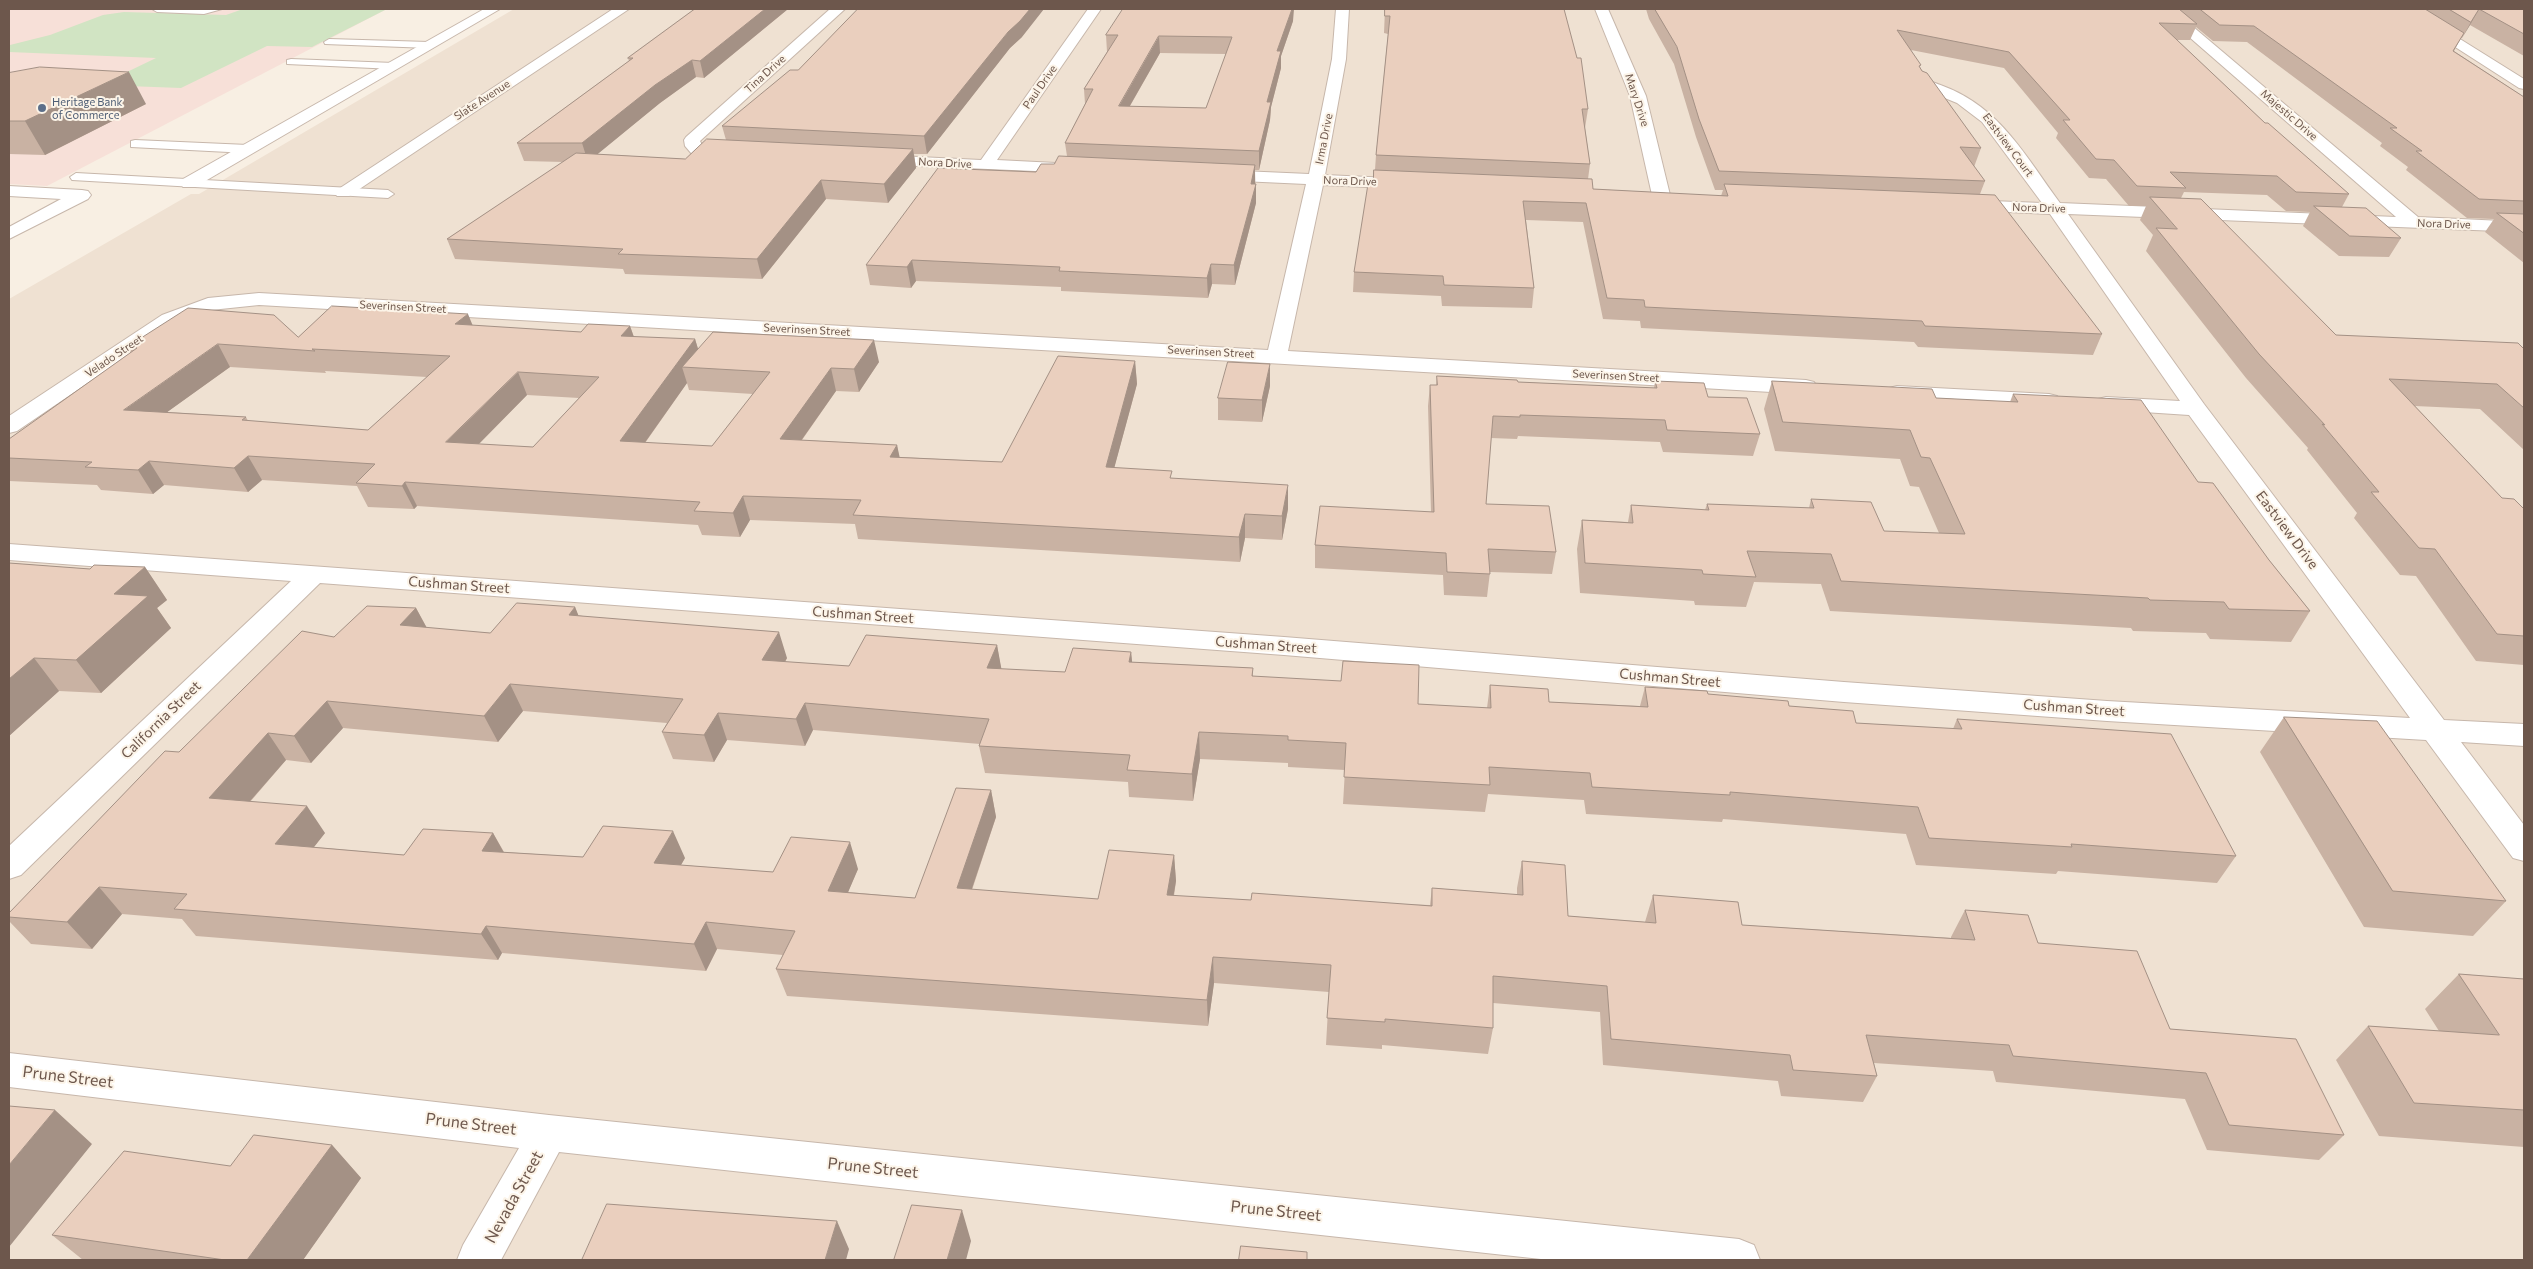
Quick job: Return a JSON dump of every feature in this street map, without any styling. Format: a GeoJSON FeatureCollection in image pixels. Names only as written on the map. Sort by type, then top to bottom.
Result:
{"type":"FeatureCollection","features":[{"type":"Feature","properties":{"kind":"street"},"geometry":{"type":"LineString","coordinates":[[189,183],[492,9]]}},
{"type":"Feature","properties":{"kind":"street","name":"Slate Avenue"},"geometry":{"type":"LineString","coordinates":[[343,192],[622,9]]}},
{"type":"Feature","properties":{"kind":"street","name":"Tina Drive"},"geometry":{"type":"LineString","coordinates":[[750,154],[696,150],[692,146],[692,140],[838,9]]}},
{"type":"Feature","properties":{"kind":"street","name":"Paul Drive"},"geometry":{"type":"LineString","coordinates":[[986,165],[1094,9]]}},
{"type":"Feature","properties":{"kind":"street","name":"Irma Drive"},"geometry":{"type":"LineString","coordinates":[[1277,356],[1294,271],[1316,180],[1339,59],[1342,9]]}},
{"type":"Feature","properties":{"kind":"street","name":"Mary Drive"},"geometry":{"type":"LineString","coordinates":[[1601,9],[1638,96],[1661,195]]}},
{"type":"Feature","properties":{"kind":"street","name":"Majestic Drive"},"geometry":{"type":"LineString","coordinates":[[2164,9],[2414,223]]}},
{"type":"Feature","properties":{"kind":"street"},"geometry":{"type":"LineString","coordinates":[[2403,9],[2524,85]]}},
{"type":"Feature","properties":{"kind":"street","name":"Eastview Court"},"geometry":{"type":"LineString","coordinates":[[1923,84],[1967,100],[1981,110],[1996,127],[2054,208]]}},
{"type":"Feature","properties":{"kind":"street","name":"Nora Drive"},"geometry":{"type":"LineString","coordinates":[[858,159],[1093,170]]}},
{"type":"Feature","properties":{"kind":"street","name":"Nora Drive"},"geometry":{"type":"LineString","coordinates":[[1200,174],[1425,185]]}},
{"type":"Feature","properties":{"kind":"street"},"geometry":{"type":"LineString","coordinates":[[9,191],[82,194],[9,234]]}},
{"type":"Feature","properties":{"kind":"street"},"geometry":{"type":"LineString","coordinates":[[1642,194],[1681,196]]}},
{"type":"Feature","properties":{"kind":"street","name":"Nora Drive"},"geometry":{"type":"LineString","coordinates":[[1946,204],[2524,227]]}},
{"type":"Feature","properties":{"kind":"street","name":"Eastview Drive"},"geometry":{"type":"LineString","coordinates":[[2054,208],[2120,298],[2196,409],[2524,849]]}},
{"type":"Feature","properties":{"kind":"street","name":"Severinsen Street"},"geometry":{"type":"LineString","coordinates":[[227,301],[259,299],[1822,388]]}},
{"type":"Feature","properties":{"kind":"street","name":"Velado Street"},"geometry":{"type":"LineString","coordinates":[[9,426],[168,319],[194,308],[227,301]]}},
{"type":"Feature","properties":{"kind":"street"},"geometry":{"type":"LineString","coordinates":[[1881,392],[2196,409]]}},
{"type":"Feature","properties":{"kind":"street","name":"Cushman Street"},"geometry":{"type":"LineString","coordinates":[[9,552],[1284,646],[1844,692],[2117,712],[2435,728],[2524,735]]}},
{"type":"Feature","properties":{"kind":"street","name":"California Street"},"geometry":{"type":"LineString","coordinates":[[9,866],[313,575]]}},
{"type":"Feature","properties":{"kind":"street","name":"Prune Street"},"geometry":{"type":"LineString","coordinates":[[9,1070],[549,1133],[1739,1260]]}},
{"type":"Feature","properties":{"kind":"street","name":"Nevada Street"},"geometry":{"type":"LineString","coordinates":[[478,1260],[549,1133]]}},
{"type":"Feature","properties":{"kind":"lane"},"geometry":{"type":"LineString","coordinates":[[157,9],[204,11],[217,9]]}},
{"type":"Feature","properties":{"kind":"lane"},"geometry":{"type":"LineString","coordinates":[[329,42],[429,45]]}},
{"type":"Feature","properties":{"kind":"lane"},"geometry":{"type":"LineString","coordinates":[[291,62],[394,66]]}},
{"type":"Feature","properties":{"kind":"lane"},"geometry":{"type":"LineString","coordinates":[[135,144],[248,150]]}},
{"type":"Feature","properties":{"kind":"lane"},"geometry":{"type":"LineString","coordinates":[[76,177],[388,194]]}},
{"type":"Feature","properties":{"kind":"shaded area"},"geometry":{"type":"Polygon","coordinates":[[[9,9],[387,9],[47,186],[9,184],[9,9]]]}},
{"type":"Feature","properties":{"kind":"shaded area"},"geometry":{"type":"Polygon","coordinates":[[[514,9],[2524,9],[2524,1260],[9,1260],[9,299],[191,194],[199,194],[514,9]]]}},
{"type":"Feature","properties":{"kind":"green space"},"geometry":{"type":"Polygon","coordinates":[[[243,9],[387,9],[312,47],[267,46],[181,88],[100,85],[156,58],[9,52],[10,45],[50,35],[103,15],[124,12],[226,15],[243,9]]]}},
{"type":"Feature","properties":{"kind":"building"},"geometry":{"type":"Polygon","coordinates":[[[695,9],[765,9],[700,61],[692,60],[655,85],[582,143],[517,143],[633,58],[628,58],[695,9]]]}},
{"type":"Feature","properties":{"kind":"building"},"geometry":{"type":"Polygon","coordinates":[[[858,9],[1030,9],[1008,32],[924,136],[722,126],[790,70],[798,70],[858,9]]]}},
{"type":"Feature","properties":{"kind":"building"},"geometry":{"type":"Polygon","coordinates":[[[1123,9],[1292,9],[1277,51],[1281,51],[1267,102],[1271,102],[1259,151],[1065,143],[1093,89],[1084,89],[1118,35],[1106,35],[1123,9]],[[1159,36],[1119,106],[1206,108],[1232,37],[1159,36]]]}},
{"type":"Feature","properties":{"kind":"building"},"geometry":{"type":"Polygon","coordinates":[[[1385,9],[1564,9],[1577,58],[1581,58],[1588,109],[1582,109],[1590,164],[1376,155],[1390,16],[1385,16],[1385,9]]]}},
{"type":"Feature","properties":{"kind":"building"},"geometry":{"type":"Polygon","coordinates":[[[1655,9],[2179,9],[2197,24],[2159,23],[2265,123],[2268,123],[2349,194],[2296,192],[2277,176],[2170,172],[2186,188],[2137,186],[2114,160],[2096,159],[2063,120],[2070,120],[2009,52],[1897,30],[1921,65],[1919,66],[1922,71],[1927,73],[1981,148],[1960,147],[1985,181],[1719,171],[1699,119],[1677,47],[1655,9]]]}},
{"type":"Feature","properties":{"kind":"building"},"geometry":{"type":"Polygon","coordinates":[[[2200,9],[2425,9],[2464,33],[2453,51],[2524,97],[2524,201],[2479,199],[2416,151],[2422,151],[2390,128],[2397,128],[2254,26],[2220,25],[2200,9]]]}},
{"type":"Feature","properties":{"kind":"building"},"geometry":{"type":"Polygon","coordinates":[[[2449,9],[2479,9],[2471,22],[2449,9]]]}},
{"type":"Feature","properties":{"kind":"building"},"geometry":{"type":"Polygon","coordinates":[[[2479,9],[2524,9],[2524,34],[2479,9]]]}},
{"type":"Feature","properties":{"kind":"building"},"geometry":{"type":"Polygon","coordinates":[[[40,67],[129,72],[25,121],[9,121],[9,73],[40,67]]]}},
{"type":"Feature","properties":{"kind":"building"},"geometry":{"type":"Polygon","coordinates":[[[707,139],[913,149],[884,184],[821,180],[757,259],[618,254],[623,249],[447,239],[576,153],[685,159],[707,139]]]}},
{"type":"Feature","properties":{"kind":"building"},"geometry":{"type":"Polygon","coordinates":[[[1059,156],[1255,165],[1251,184],[1256,184],[1234,265],[1211,264],[1207,278],[1059,271],[1060,267],[912,260],[907,267],[866,265],[938,168],[1036,172],[1041,164],[1054,164],[1059,156]]]}},
{"type":"Feature","properties":{"kind":"building"},"geometry":{"type":"Polygon","coordinates":[[[1374,170],[1592,179],[1593,189],[1728,196],[1724,184],[1995,195],[2102,334],[1925,326],[1922,321],[1645,307],[1644,300],[1607,298],[1586,203],[1523,201],[1534,288],[1444,285],[1443,276],[1354,272],[1368,184],[1373,184],[1374,170]]]}},
{"type":"Feature","properties":{"kind":"building"},"geometry":{"type":"Polygon","coordinates":[[[2150,197],[2201,199],[2336,335],[2518,343],[2524,349],[2524,408],[2497,384],[2389,379],[2502,498],[2514,499],[2524,509],[2524,636],[2497,634],[2435,549],[2419,548],[2371,492],[2379,492],[2322,424],[2325,425],[2259,354],[2156,228],[2177,229],[2150,197]]]}},
{"type":"Feature","properties":{"kind":"building"},"geometry":{"type":"Polygon","coordinates":[[[2314,206],[2366,208],[2401,238],[2350,236],[2314,206]]]}},
{"type":"Feature","properties":{"kind":"building"},"geometry":{"type":"Polygon","coordinates":[[[2497,213],[2524,214],[2524,233],[2497,213]]]}},
{"type":"Feature","properties":{"kind":"building"},"geometry":{"type":"Polygon","coordinates":[[[332,306],[468,314],[455,324],[581,332],[588,324],[630,326],[621,336],[695,339],[620,441],[712,446],[770,372],[682,367],[713,332],[874,340],[854,369],[831,368],[780,439],[897,445],[890,457],[1002,462],[1058,356],[1135,361],[1106,467],[1172,471],[1170,478],[1288,485],[1282,516],[1245,514],[1239,537],[853,515],[861,500],[743,496],[733,513],[694,511],[700,502],[405,482],[402,486],[356,483],[375,464],[248,456],[234,468],[149,461],[138,470],[85,467],[92,462],[9,458],[9,439],[137,348],[127,347],[188,308],[274,315],[298,337],[332,306]],[[218,344],[124,410],[246,417],[242,420],[368,430],[450,356],[312,349],[315,351],[218,344]],[[518,372],[446,442],[533,447],[599,377],[518,372]]]}},
{"type":"Feature","properties":{"kind":"building"},"geometry":{"type":"Polygon","coordinates":[[[1228,362],[1270,364],[1262,400],[1218,398],[1228,362]]]}},
{"type":"Feature","properties":{"kind":"building"},"geometry":{"type":"Polygon","coordinates":[[[1437,376],[1517,380],[1518,382],[1657,388],[1655,381],[1704,383],[1708,397],[1747,398],[1760,434],[1667,430],[1665,420],[1520,415],[1520,417],[1493,416],[1486,504],[1549,506],[1556,552],[1488,549],[1490,574],[1447,572],[1446,553],[1315,545],[1320,506],[1434,512],[1430,385],[1437,385],[1437,376]]]}},
{"type":"Feature","properties":{"kind":"building"},"geometry":{"type":"Polygon","coordinates":[[[1772,381],[1932,389],[1936,398],[2018,402],[2013,394],[2141,400],[2198,482],[2213,483],[2269,560],[2310,611],[2229,609],[2224,602],[2150,600],[2148,598],[1841,581],[1831,554],[1747,551],[1756,577],[1703,574],[1702,570],[1585,563],[1582,520],[1633,523],[1631,505],[1709,510],[1707,504],[1814,508],[1811,499],[1871,502],[1884,531],[1965,534],[1930,458],[1921,457],[1910,430],[1783,422],[1772,381]]]}},
{"type":"Feature","properties":{"kind":"building"},"geometry":{"type":"Polygon","coordinates":[[[9,563],[90,569],[94,565],[145,567],[114,594],[148,596],[76,660],[34,658],[9,679],[9,563]]]}},
{"type":"Feature","properties":{"kind":"building"},"geometry":{"type":"Polygon","coordinates":[[[517,603],[575,607],[569,615],[779,632],[762,660],[849,666],[866,635],[997,645],[987,668],[1065,672],[1073,648],[1131,652],[1129,662],[1253,668],[1252,676],[1341,681],[1343,661],[1419,665],[1418,704],[1491,708],[1490,685],[1548,689],[1549,702],[1648,707],[1645,687],[1707,691],[1708,694],[1788,701],[1789,706],[1853,711],[1856,723],[1962,729],[1957,719],[2171,734],[2236,856],[2071,844],[2072,847],[1929,838],[1918,807],[1730,792],[1730,795],[1592,787],[1590,773],[1489,767],[1490,785],[1344,777],[1346,743],[1288,740],[1288,736],[1199,732],[1192,774],[1127,770],[1130,755],[979,746],[989,719],[805,703],[796,719],[718,713],[704,735],[662,732],[683,699],[510,684],[484,716],[327,701],[294,736],[268,733],[209,798],[307,806],[275,844],[404,855],[423,829],[493,833],[482,851],[583,857],[603,826],[673,831],[654,863],[773,872],[791,837],[850,842],[828,891],[915,898],[956,788],[991,790],[957,888],[1098,899],[1109,850],[1174,855],[1167,895],[1251,900],[1252,893],[1432,906],[1432,888],[1523,895],[1522,861],[1565,865],[1568,916],[1656,923],[1653,895],[1738,902],[1742,925],[1975,940],[1965,910],[2028,915],[2038,943],[2137,951],[2170,1029],[2296,1039],[2344,1135],[2229,1125],[2206,1073],[2013,1056],[2009,1045],[1866,1035],[1877,1076],[1793,1070],[1790,1055],[1611,1039],[1607,986],[1493,976],[1493,1028],[1385,1019],[1385,1022],[1327,1018],[1331,965],[1213,957],[1207,1000],[776,969],[795,931],[706,922],[694,944],[486,926],[481,934],[174,909],[187,894],[99,887],[67,922],[9,917],[9,913],[165,751],[179,752],[302,631],[334,637],[367,606],[416,608],[400,625],[490,633],[517,603]]]}},
{"type":"Feature","properties":{"kind":"building"},"geometry":{"type":"Polygon","coordinates":[[[2284,717],[2377,721],[2506,901],[2393,891],[2284,717]]]}},
{"type":"Feature","properties":{"kind":"building"},"geometry":{"type":"Polygon","coordinates":[[[2459,974],[2524,979],[2524,1110],[2414,1103],[2368,1026],[2499,1035],[2459,974]]]}},
{"type":"Feature","properties":{"kind":"building"},"geometry":{"type":"Polygon","coordinates":[[[9,1106],[55,1110],[9,1165],[9,1106]]]}},
{"type":"Feature","properties":{"kind":"building"},"geometry":{"type":"Polygon","coordinates":[[[254,1135],[332,1145],[247,1260],[225,1260],[52,1235],[124,1151],[230,1166],[254,1135]]]}},
{"type":"Feature","properties":{"kind":"building"},"geometry":{"type":"Polygon","coordinates":[[[607,1204],[837,1221],[825,1260],[582,1260],[607,1204]]]}},
{"type":"Feature","properties":{"kind":"building"},"geometry":{"type":"Polygon","coordinates":[[[912,1205],[962,1210],[947,1260],[894,1260],[912,1205]]]}},
{"type":"Feature","properties":{"kind":"building"},"geometry":{"type":"Polygon","coordinates":[[[1241,1246],[1307,1252],[1307,1260],[1239,1260],[1241,1246]]]}},
{"type":"Feature","properties":{"kind":"place","name":"Heritage Bank of Commerce"},"geometry":{"type":"Point","coordinates":[42,108]}}]}
